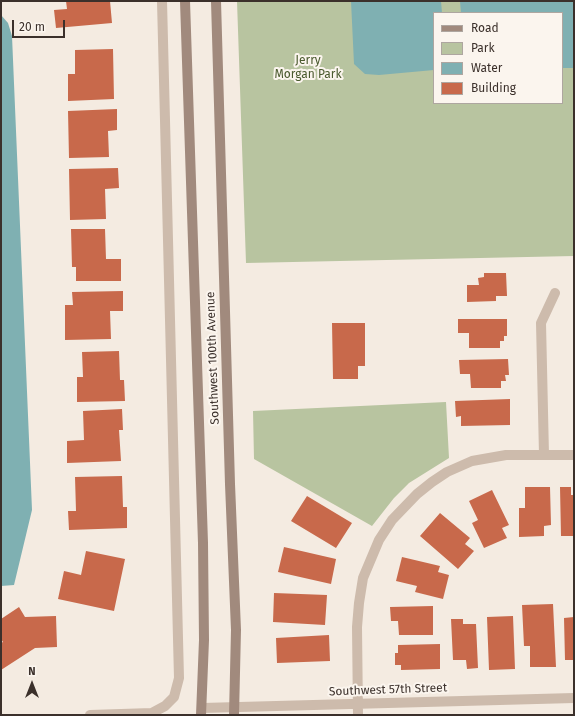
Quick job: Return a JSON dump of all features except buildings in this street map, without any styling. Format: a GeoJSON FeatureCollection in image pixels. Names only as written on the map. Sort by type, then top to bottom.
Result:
{"type":"FeatureCollection","features":[{"type":"Feature","properties":{"kind":"main road","name":"Southwest 100th Avenue"},"geometry":{"type":"LineString","coordinates":[[185,1],[203,543],[204,640],[202,711]]}},
{"type":"Feature","properties":{"kind":"main road","name":"Southwest 100th Avenue"},"geometry":{"type":"LineString","coordinates":[[216,1],[230,484],[236,630],[234,711]]}},
{"type":"Feature","properties":{"kind":"street"},"geometry":{"type":"LineString","coordinates":[[90,715],[152,712],[165,706],[174,697],[179,678],[162,1]]}},
{"type":"Feature","properties":{"kind":"street"},"geometry":{"type":"LineString","coordinates":[[544,455],[541,323],[555,293]]}},
{"type":"Feature","properties":{"kind":"street"},"geometry":{"type":"LineString","coordinates":[[358,715],[357,627],[363,578],[379,540],[392,520],[416,494],[447,472],[472,461],[506,456],[574,454]]}},
{"type":"Feature","properties":{"kind":"street","name":"Southwest 57th Street"},"geometry":{"type":"LineString","coordinates":[[202,711],[234,711],[358,704],[574,698]]}},
{"type":"Feature","properties":{"kind":"green space","name":"Jerry Morgan Park"},"geometry":{"type":"Polygon","coordinates":[[[237,1],[574,1],[574,256],[246,263],[237,1]]]}},
{"type":"Feature","properties":{"kind":"green space"},"geometry":{"type":"Polygon","coordinates":[[[446,402],[449,458],[409,483],[394,498],[372,526],[254,459],[253,411],[446,402]]]}},
{"type":"Feature","properties":{"kind":"water"},"geometry":{"type":"Polygon","coordinates":[[[351,1],[441,1],[442,12],[433,12],[433,70],[379,75],[365,74],[354,64],[351,1]]]}},
{"type":"Feature","properties":{"kind":"water"},"geometry":{"type":"Polygon","coordinates":[[[460,1],[574,1],[574,68],[563,68],[563,12],[461,12],[460,1]]]}},
{"type":"Feature","properties":{"kind":"water"},"geometry":{"type":"Polygon","coordinates":[[[1,15],[8,23],[12,36],[32,510],[14,585],[1,586],[1,15]]]}}]}
